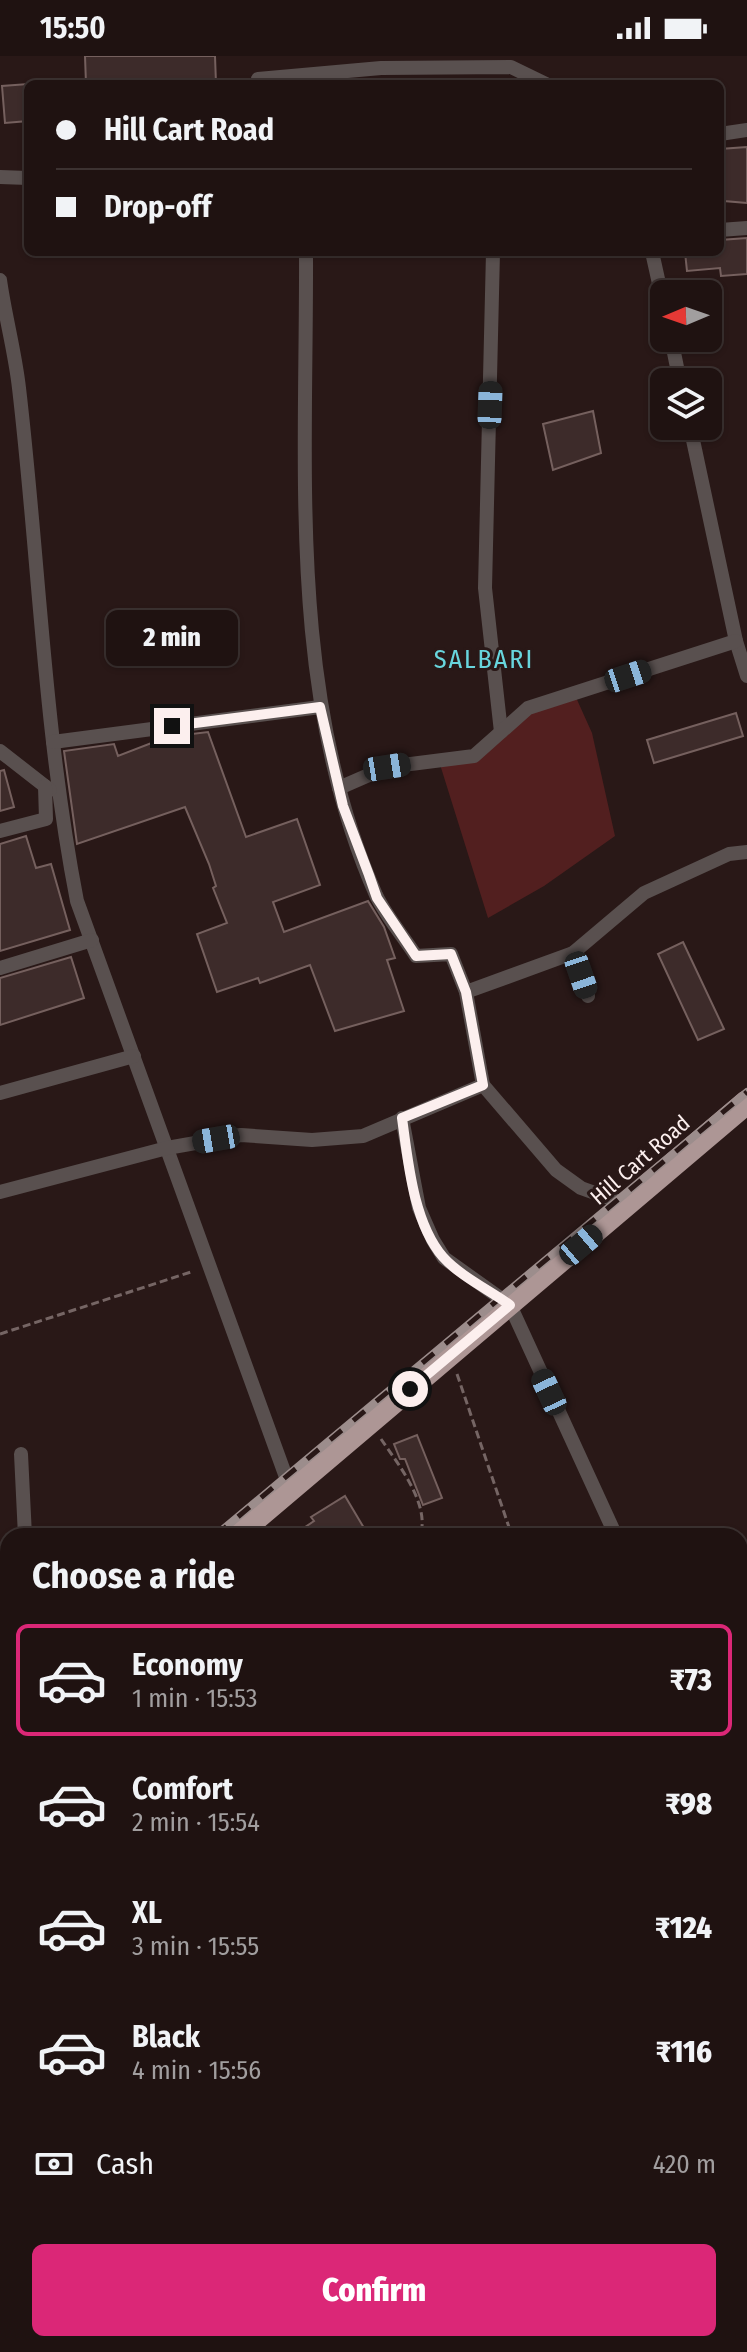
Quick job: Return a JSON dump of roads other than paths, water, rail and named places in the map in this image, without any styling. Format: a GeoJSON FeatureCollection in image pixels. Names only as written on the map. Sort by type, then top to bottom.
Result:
{"type":"FeatureCollection","features":[{"type":"Feature","properties":{"kind":"highway","name":"Hill Cart Road"},"geometry":{"type":"LineString","coordinates":[[244,1528],[747,1102]]}},
{"type":"Feature","properties":{"kind":"street"},"geometry":{"type":"LineString","coordinates":[[430,68],[445,56]]}},
{"type":"Feature","properties":{"kind":"street"},"geometry":{"type":"LineString","coordinates":[[497,80],[498,67]]}},
{"type":"Feature","properties":{"kind":"street"},"geometry":{"type":"LineString","coordinates":[[258,79],[306,80],[430,68],[511,67],[538,80]]}},
{"type":"Feature","properties":{"kind":"street"},"geometry":{"type":"LineString","coordinates":[[724,133],[747,130]]}},
{"type":"Feature","properties":{"kind":"street"},"geometry":{"type":"LineString","coordinates":[[0,177],[24,178]]}},
{"type":"Feature","properties":{"kind":"street"},"geometry":{"type":"LineString","coordinates":[[724,230],[747,228]]}},
{"type":"Feature","properties":{"kind":"street"},"geometry":{"type":"LineString","coordinates":[[306,256],[307,597],[320,707],[339,788],[377,898],[416,956],[451,954],[466,992],[483,1085],[556,1170],[581,1188],[628,1205]]}},
{"type":"Feature","properties":{"kind":"street"},"geometry":{"type":"LineString","coordinates":[[493,256],[485,588],[501,732]]}},
{"type":"Feature","properties":{"kind":"street"},"geometry":{"type":"LineString","coordinates":[[653,256],[658,280]]}},
{"type":"Feature","properties":{"kind":"street"},"geometry":{"type":"LineString","coordinates":[[0,280],[19,383],[53,742],[77,901],[286,1477],[294,1486]]}},
{"type":"Feature","properties":{"kind":"street"},"geometry":{"type":"LineString","coordinates":[[693,440],[736,641],[747,676]]}},
{"type":"Feature","properties":{"kind":"street"},"geometry":{"type":"LineString","coordinates":[[339,788],[387,767],[474,756],[528,708],[736,641]]}},
{"type":"Feature","properties":{"kind":"street"},"geometry":{"type":"LineString","coordinates":[[53,742],[320,707]]}},
{"type":"Feature","properties":{"kind":"street"},"geometry":{"type":"LineString","coordinates":[[0,751],[60,798]]}},
{"type":"Feature","properties":{"kind":"street"},"geometry":{"type":"LineString","coordinates":[[0,831],[46,819],[45,786]]}},
{"type":"Feature","properties":{"kind":"street"},"geometry":{"type":"LineString","coordinates":[[466,992],[573,953],[644,893],[729,854],[747,852]]}},
{"type":"Feature","properties":{"kind":"street"},"geometry":{"type":"LineString","coordinates":[[0,968],[92,940]]}},
{"type":"Feature","properties":{"kind":"street"},"geometry":{"type":"LineString","coordinates":[[573,953],[588,996]]}},
{"type":"Feature","properties":{"kind":"street"},"geometry":{"type":"LineString","coordinates":[[0,1093],[134,1056]]}},
{"type":"Feature","properties":{"kind":"street"},"geometry":{"type":"LineString","coordinates":[[0,1192],[167,1148],[241,1135],[312,1140],[352,1137],[483,1085]]}},
{"type":"Feature","properties":{"kind":"street"},"geometry":{"type":"LineString","coordinates":[[402,1118],[419,1208],[433,1240],[444,1258],[510,1305],[612,1528]]}},
{"type":"Feature","properties":{"kind":"street"},"geometry":{"type":"LineString","coordinates":[[21,1454],[25,1528]]}},
{"type":"Feature","properties":{"kind":"railway"},"geometry":{"type":"LineString","coordinates":[[225,1528],[747,1092]]}},
{"type":"Feature","properties":{"kind":"district","name":"SALBARI"},"geometry":{"type":"Point","coordinates":[484,659]}}]}
